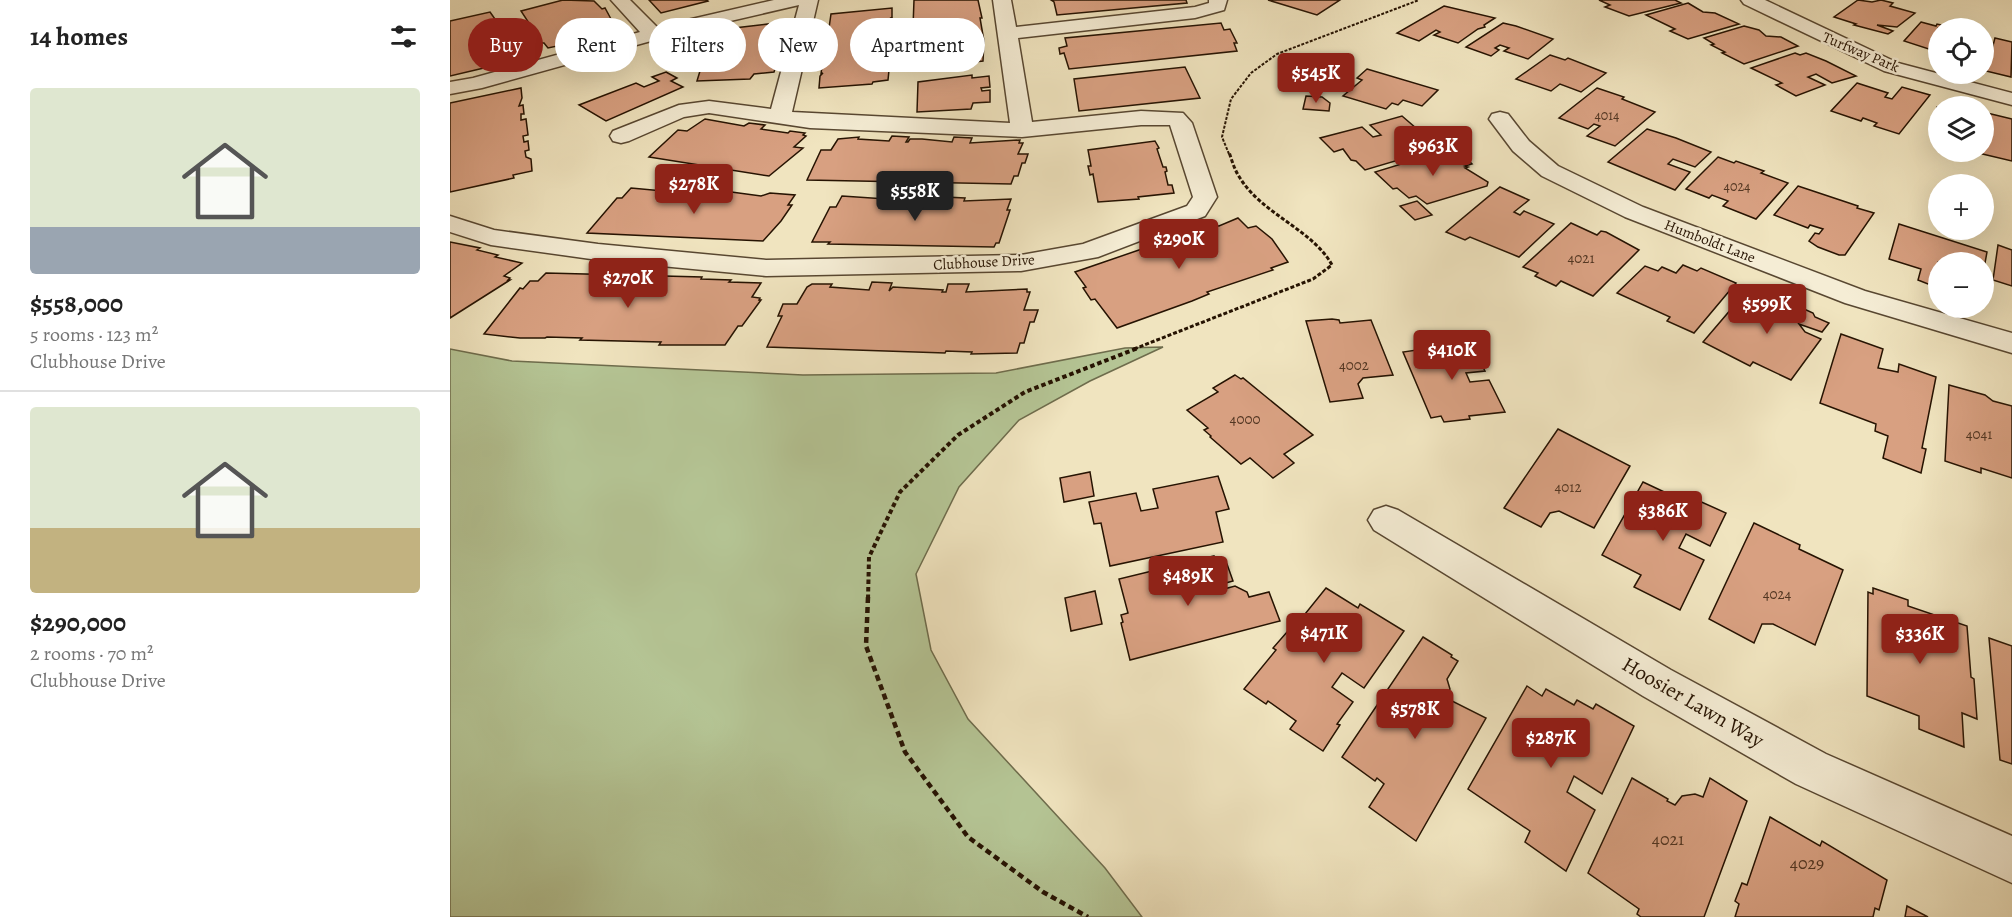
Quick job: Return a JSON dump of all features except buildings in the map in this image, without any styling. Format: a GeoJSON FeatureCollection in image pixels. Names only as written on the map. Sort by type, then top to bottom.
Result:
{"type":"FeatureCollection","features":[{"type":"Feature","properties":{"kind":"street"},"geometry":{"type":"LineString","coordinates":[[620,0],[649,30]]}},
{"type":"Feature","properties":{"kind":"street"},"geometry":{"type":"LineString","coordinates":[[721,18],[798,0]]}},
{"type":"Feature","properties":{"kind":"street"},"geometry":{"type":"LineString","coordinates":[[780,117],[808,0]]}},
{"type":"Feature","properties":{"kind":"street"},"geometry":{"type":"LineString","coordinates":[[1002,0],[1022,130]]}},
{"type":"Feature","properties":{"kind":"street"},"geometry":{"type":"LineString","coordinates":[[1007,34],[1195,12],[1218,6],[1218,0]]}},
{"type":"Feature","properties":{"kind":"street","name":"Turfway Park"},"geometry":{"type":"LineString","coordinates":[[1750,0],[1891,67],[2012,99]]}},
{"type":"Feature","properties":{"kind":"street"},"geometry":{"type":"LineString","coordinates":[[450,88],[475,84],[649,35]]}},
{"type":"Feature","properties":{"kind":"street","name":"Clubhouse Drive"},"geometry":{"type":"LineString","coordinates":[[450,224],[491,237],[598,252],[766,268],[1021,263],[1089,250],[1196,211],[1205,197],[1181,123],[1175,118],[1142,118],[1022,130],[810,121],[709,107],[679,111],[621,136]]}},
{"type":"Feature","properties":{"kind":"street","name":"Humboldt Lane"},"geometry":{"type":"LineString","coordinates":[[1500,119],[1521,146],[1550,171],[1634,212],[1855,297],[2012,343]]}},
{"type":"Feature","properties":{"kind":"street","name":"Hoosier Lawn Way"},"geometry":{"type":"LineString","coordinates":[[1386,520],[1657,682],[1811,769],[2012,860]]}},
{"type":"Feature","properties":{"kind":"path"},"geometry":{"type":"LineString","coordinates":[[1088,917],[1043,892],[968,837],[905,752],[866,646],[869,557],[900,492],[958,435],[1025,392],[1313,279],[1332,265],[1325,252],[1273,212],[1240,179],[1222,137],[1231,99],[1251,73],[1277,54],[1419,0]]}},
{"type":"Feature","properties":{"kind":"green space"},"geometry":{"type":"Polygon","coordinates":[[[1163,347],[1090,381],[1019,420],[959,487],[916,574],[931,650],[968,719],[1105,868],[1142,917],[450,917],[450,349],[512,361],[803,375],[996,373],[1125,348],[1163,347]]]}}]}
